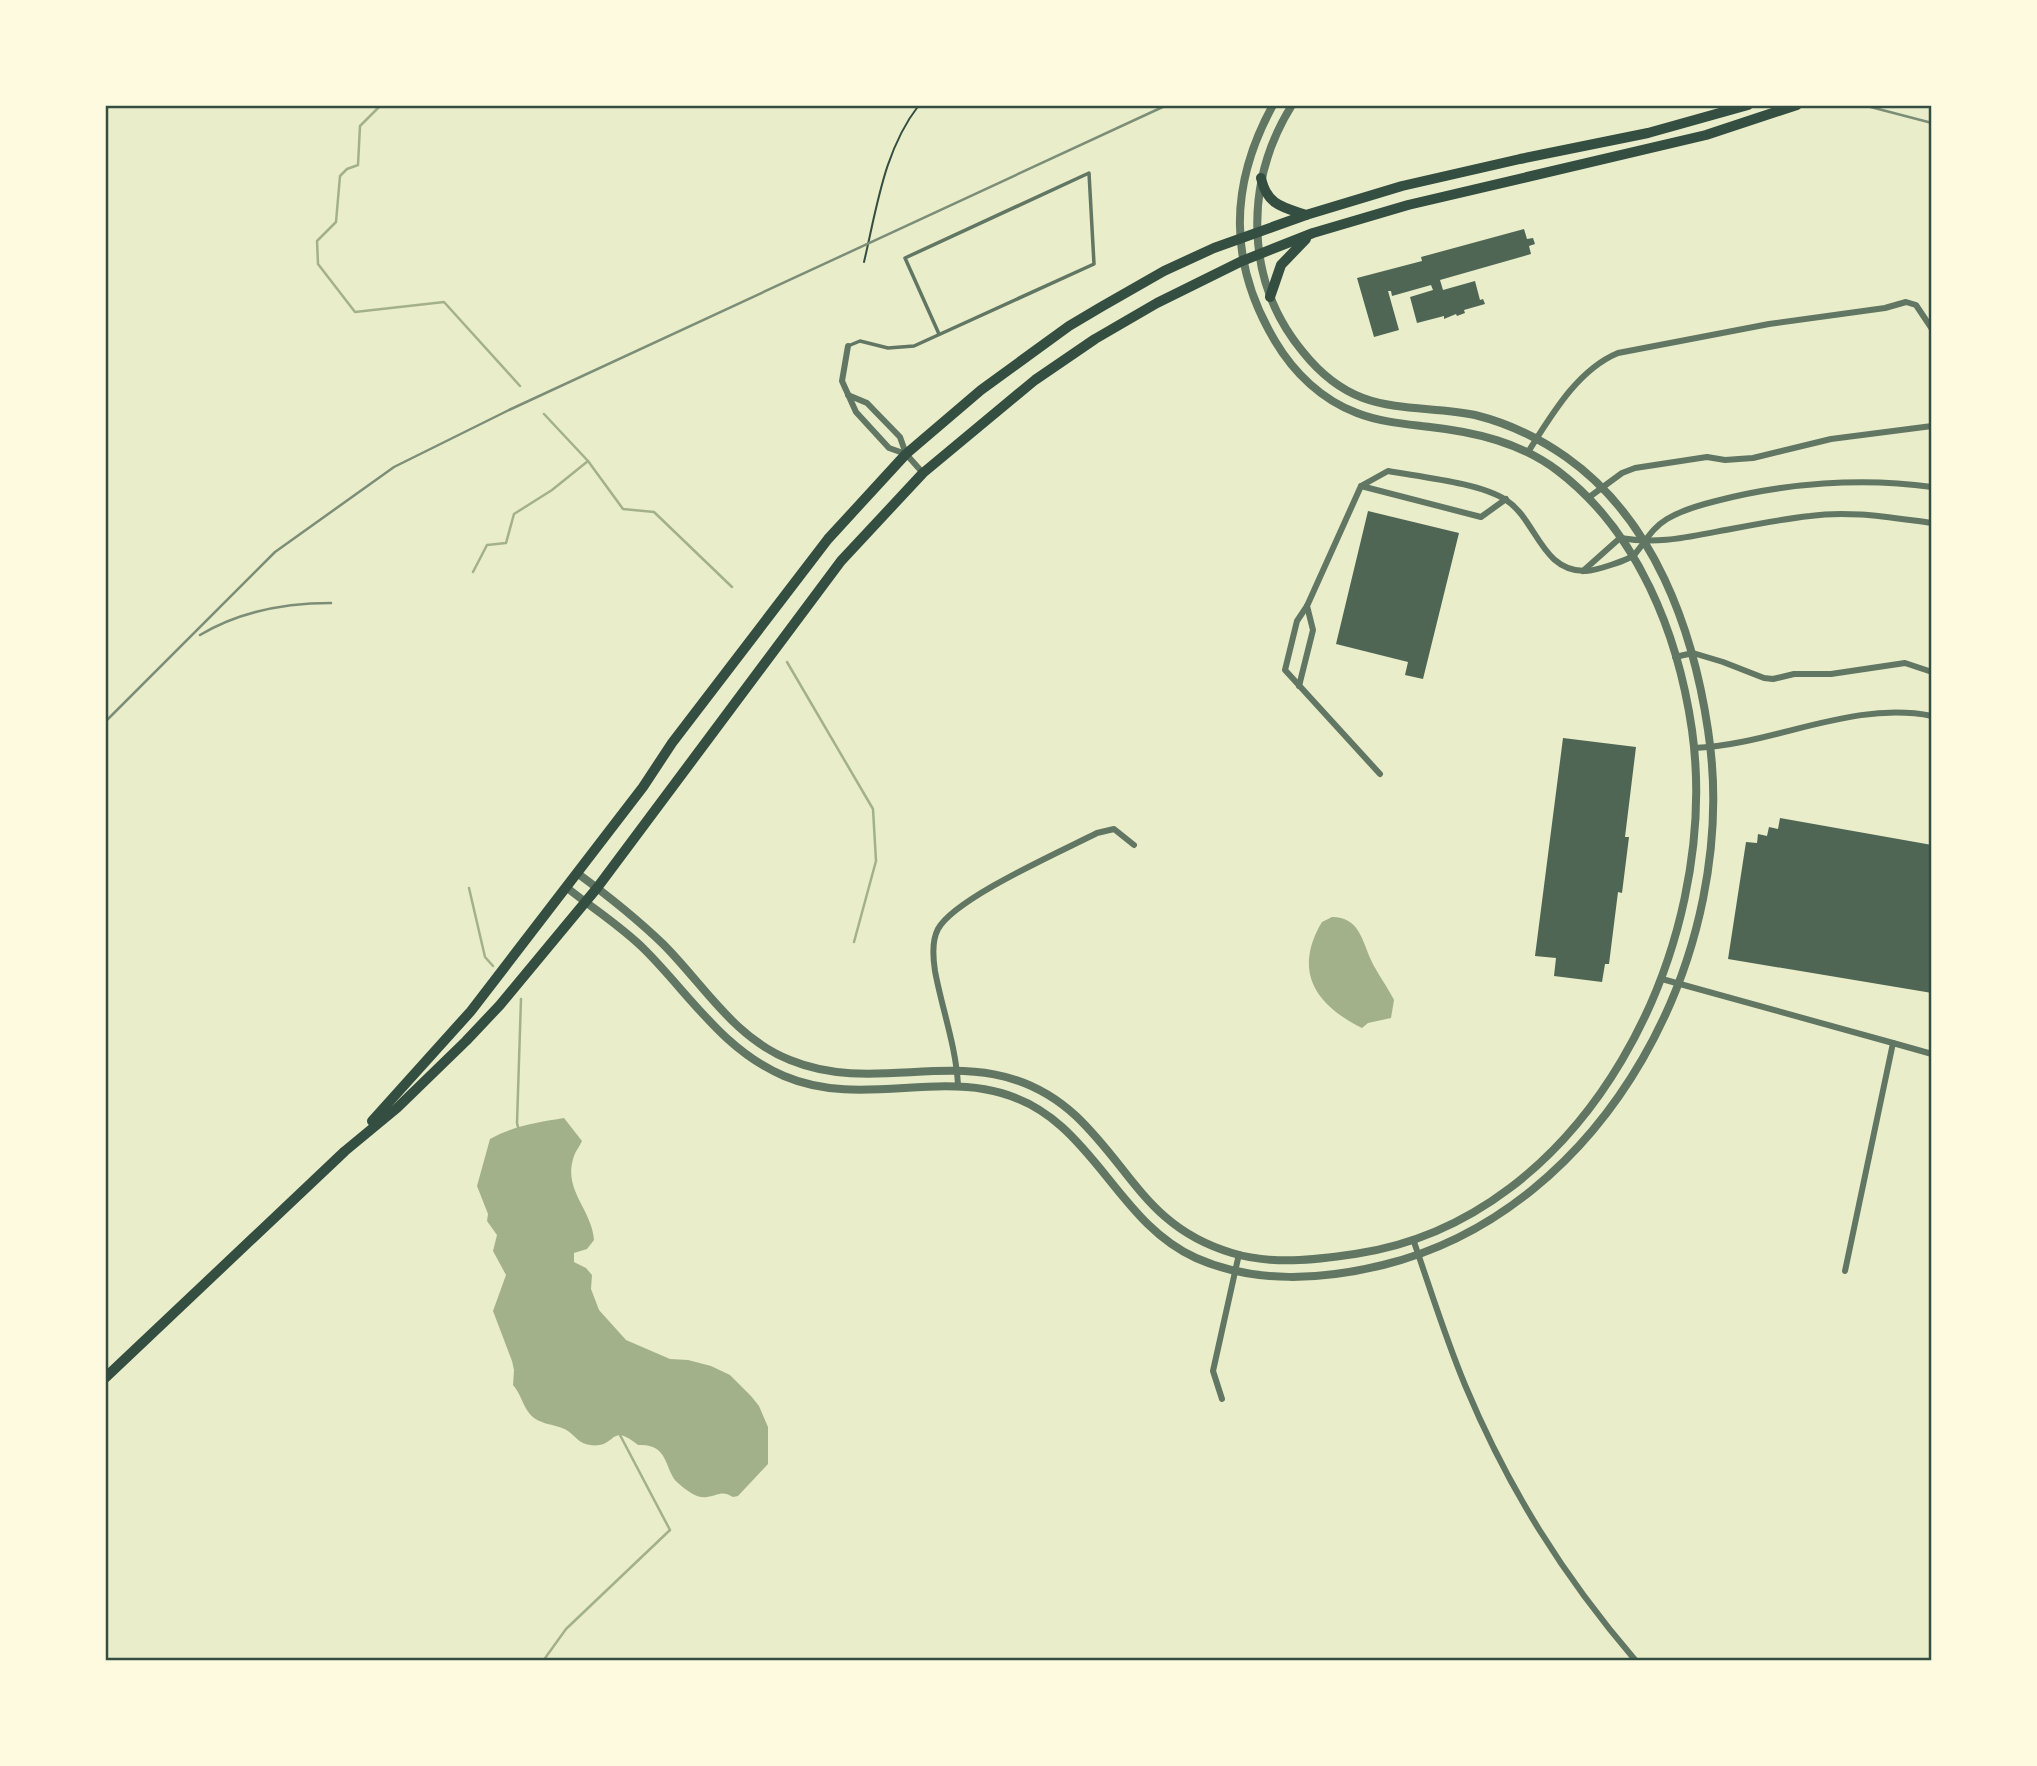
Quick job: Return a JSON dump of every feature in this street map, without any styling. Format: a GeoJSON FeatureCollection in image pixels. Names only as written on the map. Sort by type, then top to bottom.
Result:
{"type":"FeatureCollection","features":[{"type":"Feature","properties":{"kind":"main road"},"geometry":{"type":"LineString","coordinates":[[349,1148],[471,1011],[828,539],[906,454],[981,390],[1069,326],[1172,267],[1256,233],[1402,186],[1648,134],[1748,105]]}},
{"type":"Feature","properties":{"kind":"main road"},"geometry":{"type":"LineString","coordinates":[[105,1378],[349,1148],[397,1108],[500,1005],[597,888],[841,561],[923,474],[1006,402],[1065,359],[1143,311],[1242,261],[1313,233],[1408,205],[1695,138],[1793,107]]}},
{"type":"Feature","properties":{"kind":"main road"},"geometry":{"type":"LineString","coordinates":[[1261,178],[1265,193],[1272,201],[1306,215]]}},
{"type":"Feature","properties":{"kind":"main road"},"geometry":{"type":"LineString","coordinates":[[1270,297],[1281,265],[1313,233]]}},
{"type":"Feature","properties":{"kind":"street"},"geometry":{"type":"LineString","coordinates":[[577,873],[667,948],[725,1015],[753,1040],[776,1054],[801,1065],[837,1073],[983,1071],[1017,1080],[1052,1098],[1081,1120],[1139,1192],[1165,1218],[1195,1238],[1239,1254],[1262,1259],[1320,1259],[1373,1252],[1413,1239],[1475,1210],[1506,1190],[1560,1142],[1596,1100],[1626,1055],[1662,979],[1677,937],[1689,886],[1695,831],[1693,748],[1687,704],[1675,657],[1655,598],[1633,557],[1598,507],[1559,472],[1528,452],[1493,438],[1368,417],[1335,403],[1305,380],[1281,352],[1255,303],[1242,261],[1240,239],[1241,204],[1248,165],[1256,138],[1273,105]]}},
{"type":"Feature","properties":{"kind":"street"},"geometry":{"type":"LineString","coordinates":[[566,887],[639,943],[727,1040],[755,1062],[790,1078],[825,1088],[862,1091],[958,1085],[1006,1094],[1045,1114],[1079,1143],[1137,1214],[1165,1240],[1197,1258],[1235,1270],[1267,1276],[1344,1275],[1418,1254],[1495,1218],[1553,1172],[1580,1145],[1604,1116],[1653,1041],[1678,984],[1699,920],[1714,811],[1710,747],[1693,653],[1672,596],[1643,542],[1614,500],[1573,462],[1507,425],[1474,415],[1382,404],[1348,392],[1326,376],[1307,357],[1286,328],[1270,297],[1258,254],[1256,233],[1261,178],[1273,138],[1292,105]]}},
{"type":"Feature","properties":{"kind":"street"},"geometry":{"type":"LineString","coordinates":[[1528,452],[1559,405],[1582,379],[1604,359],[1618,353],[1769,324],[1885,308],[1906,302],[1916,306],[1932,329]]}},
{"type":"Feature","properties":{"kind":"street"},"geometry":{"type":"LineString","coordinates":[[848,346],[842,382],[856,412],[889,448],[906,454]]}},
{"type":"Feature","properties":{"kind":"street"},"geometry":{"type":"LineString","coordinates":[[848,395],[867,403],[900,437],[906,454],[923,474]]}},
{"type":"Feature","properties":{"kind":"street"},"geometry":{"type":"LineString","coordinates":[[1588,498],[1635,468],[1707,457],[1725,460],[1753,458],[1831,439],[1932,426]]}},
{"type":"Feature","properties":{"kind":"street"},"geometry":{"type":"LineString","coordinates":[[1380,774],[1285,670],[1297,621],[1307,607],[1362,486],[1388,471],[1481,489],[1506,499],[1522,514],[1552,559],[1562,566],[1583,571],[1633,557],[1653,529],[1668,518],[1694,507],[1740,495],[1793,486],[1832,484],[1910,484],[1932,488]]}},
{"type":"Feature","properties":{"kind":"street"},"geometry":{"type":"LineString","coordinates":[[1362,486],[1480,517],[1506,499]]}},
{"type":"Feature","properties":{"kind":"street"},"geometry":{"type":"LineString","coordinates":[[1620,538],[1643,542],[1683,540],[1728,529],[1814,515],[1875,516],[1932,523]]}},
{"type":"Feature","properties":{"kind":"street"},"geometry":{"type":"LineString","coordinates":[[1583,571],[1620,538]]}},
{"type":"Feature","properties":{"kind":"street"},"geometry":{"type":"LineString","coordinates":[[1299,686],[1313,630],[1307,607]]}},
{"type":"Feature","properties":{"kind":"street"},"geometry":{"type":"LineString","coordinates":[[1675,657],[1693,653],[1764,678],[1831,674],[1905,663],[1932,672]]}},
{"type":"Feature","properties":{"kind":"street"},"geometry":{"type":"LineString","coordinates":[[1693,748],[1745,742],[1869,713],[1932,716]]}},
{"type":"Feature","properties":{"kind":"street"},"geometry":{"type":"LineString","coordinates":[[958,1085],[935,969],[934,943],[937,930],[964,904],[1097,833],[1114,829],[1134,845]]}},
{"type":"Feature","properties":{"kind":"street"},"geometry":{"type":"LineString","coordinates":[[1662,979],[1932,1054]]}},
{"type":"Feature","properties":{"kind":"street"},"geometry":{"type":"LineString","coordinates":[[1845,1271],[1893,1043]]}},
{"type":"Feature","properties":{"kind":"street"},"geometry":{"type":"LineString","coordinates":[[1413,1239],[1465,1385],[1520,1499],[1547,1545],[1579,1591],[1636,1661]]}},
{"type":"Feature","properties":{"kind":"street"},"geometry":{"type":"LineString","coordinates":[[1222,1399],[1213,1371],[1239,1254]]}},
{"type":"Feature","properties":{"kind":"lane"},"geometry":{"type":"LineString","coordinates":[[848,346],[860,341],[888,348],[914,345],[939,334],[1094,264],[1090,173],[905,258],[939,334]]}},
{"type":"Feature","properties":{"kind":"path"},"geometry":{"type":"LineString","coordinates":[[864,262],[891,157],[909,119],[919,105]]}},
{"type":"Feature","properties":{"kind":"shaded area"},"geometry":{"type":"Polygon","coordinates":[[[1332,917],[1348,921],[1358,931],[1373,965],[1394,1000],[1391,1018],[1368,1023],[1362,1028],[1333,1010],[1322,999],[1310,974],[1309,960],[1319,927],[1322,922],[1332,917]]]}},
{"type":"Feature","properties":{"kind":"shaded area"},"geometry":{"type":"Polygon","coordinates":[[[564,1118],[582,1141],[574,1156],[572,1179],[594,1240],[587,1249],[574,1253],[574,1262],[586,1268],[592,1275],[591,1289],[599,1310],[626,1340],[670,1359],[711,1366],[730,1375],[759,1406],[768,1427],[768,1464],[738,1496],[723,1493],[699,1497],[681,1486],[656,1448],[638,1445],[622,1435],[599,1445],[583,1443],[563,1428],[533,1417],[513,1385],[512,1361],[493,1311],[506,1275],[493,1251],[497,1235],[487,1221],[488,1214],[477,1186],[490,1139],[517,1128],[564,1118]]]}},
{"type":"Feature","properties":{"kind":"building"},"geometry":{"type":"Polygon","coordinates":[[[1524,229],[1527,239],[1533,238],[1535,244],[1529,246],[1531,254],[1440,280],[1443,290],[1475,281],[1480,300],[1483,299],[1485,304],[1464,310],[1465,313],[1457,316],[1456,314],[1444,319],[1444,316],[1417,323],[1410,297],[1433,290],[1431,285],[1392,296],[1391,291],[1388,291],[1399,330],[1374,337],[1357,278],[1422,261],[1421,257],[1524,229]]]}},
{"type":"Feature","properties":{"kind":"building"},"geometry":{"type":"Polygon","coordinates":[[[1368,511],[1459,533],[1423,679],[1405,675],[1408,662],[1336,644],[1368,511]]]}},
{"type":"Feature","properties":{"kind":"building"},"geometry":{"type":"Polygon","coordinates":[[[1563,738],[1636,747],[1625,837],[1629,837],[1622,893],[1618,892],[1609,964],[1605,964],[1602,982],[1554,976],[1556,958],[1535,956],[1563,738]]]}},
{"type":"Feature","properties":{"kind":"building"},"geometry":{"type":"Polygon","coordinates":[[[1780,818],[1932,845],[1932,993],[1728,959],[1746,842],[1757,843],[1758,834],[1767,836],[1769,827],[1778,829],[1780,818]]]}},
{"type":"Feature","properties":{"kind":"waterway"},"geometry":{"type":"LineString","coordinates":[[381,105],[360,126],[358,165],[347,169],[340,176],[336,222],[317,241],[318,264],[355,312],[444,302],[520,386]]}},
{"type":"Feature","properties":{"kind":"waterway"},"geometry":{"type":"LineString","coordinates":[[544,414],[588,461],[623,509],[654,512],[732,587]]}},
{"type":"Feature","properties":{"kind":"waterway"},"geometry":{"type":"LineString","coordinates":[[473,572],[487,545],[506,543],[514,514],[552,490],[588,461]]}},
{"type":"Feature","properties":{"kind":"waterway"},"geometry":{"type":"LineString","coordinates":[[787,662],[873,809],[876,861],[854,942]]}},
{"type":"Feature","properties":{"kind":"waterway"},"geometry":{"type":"LineString","coordinates":[[469,888],[485,957],[493,966]]}},
{"type":"Feature","properties":{"kind":"waterway"},"geometry":{"type":"LineString","coordinates":[[519,1131],[517,1123],[521,999]]}},
{"type":"Feature","properties":{"kind":"waterway"},"geometry":{"type":"LineString","coordinates":[[543,1661],[566,1629],[670,1530],[620,1435]]}},
{"type":"Feature","properties":{"kind":"railway"},"geometry":{"type":"LineString","coordinates":[[105,722],[275,552],[394,467],[509,410],[1167,105]]}},
{"type":"Feature","properties":{"kind":"railway"},"geometry":{"type":"LineString","coordinates":[[1863,105],[1932,123]]}},
{"type":"Feature","properties":{"kind":"railway"},"geometry":{"type":"LineString","coordinates":[[200,635],[231,620],[263,610],[331,603]]}}]}
